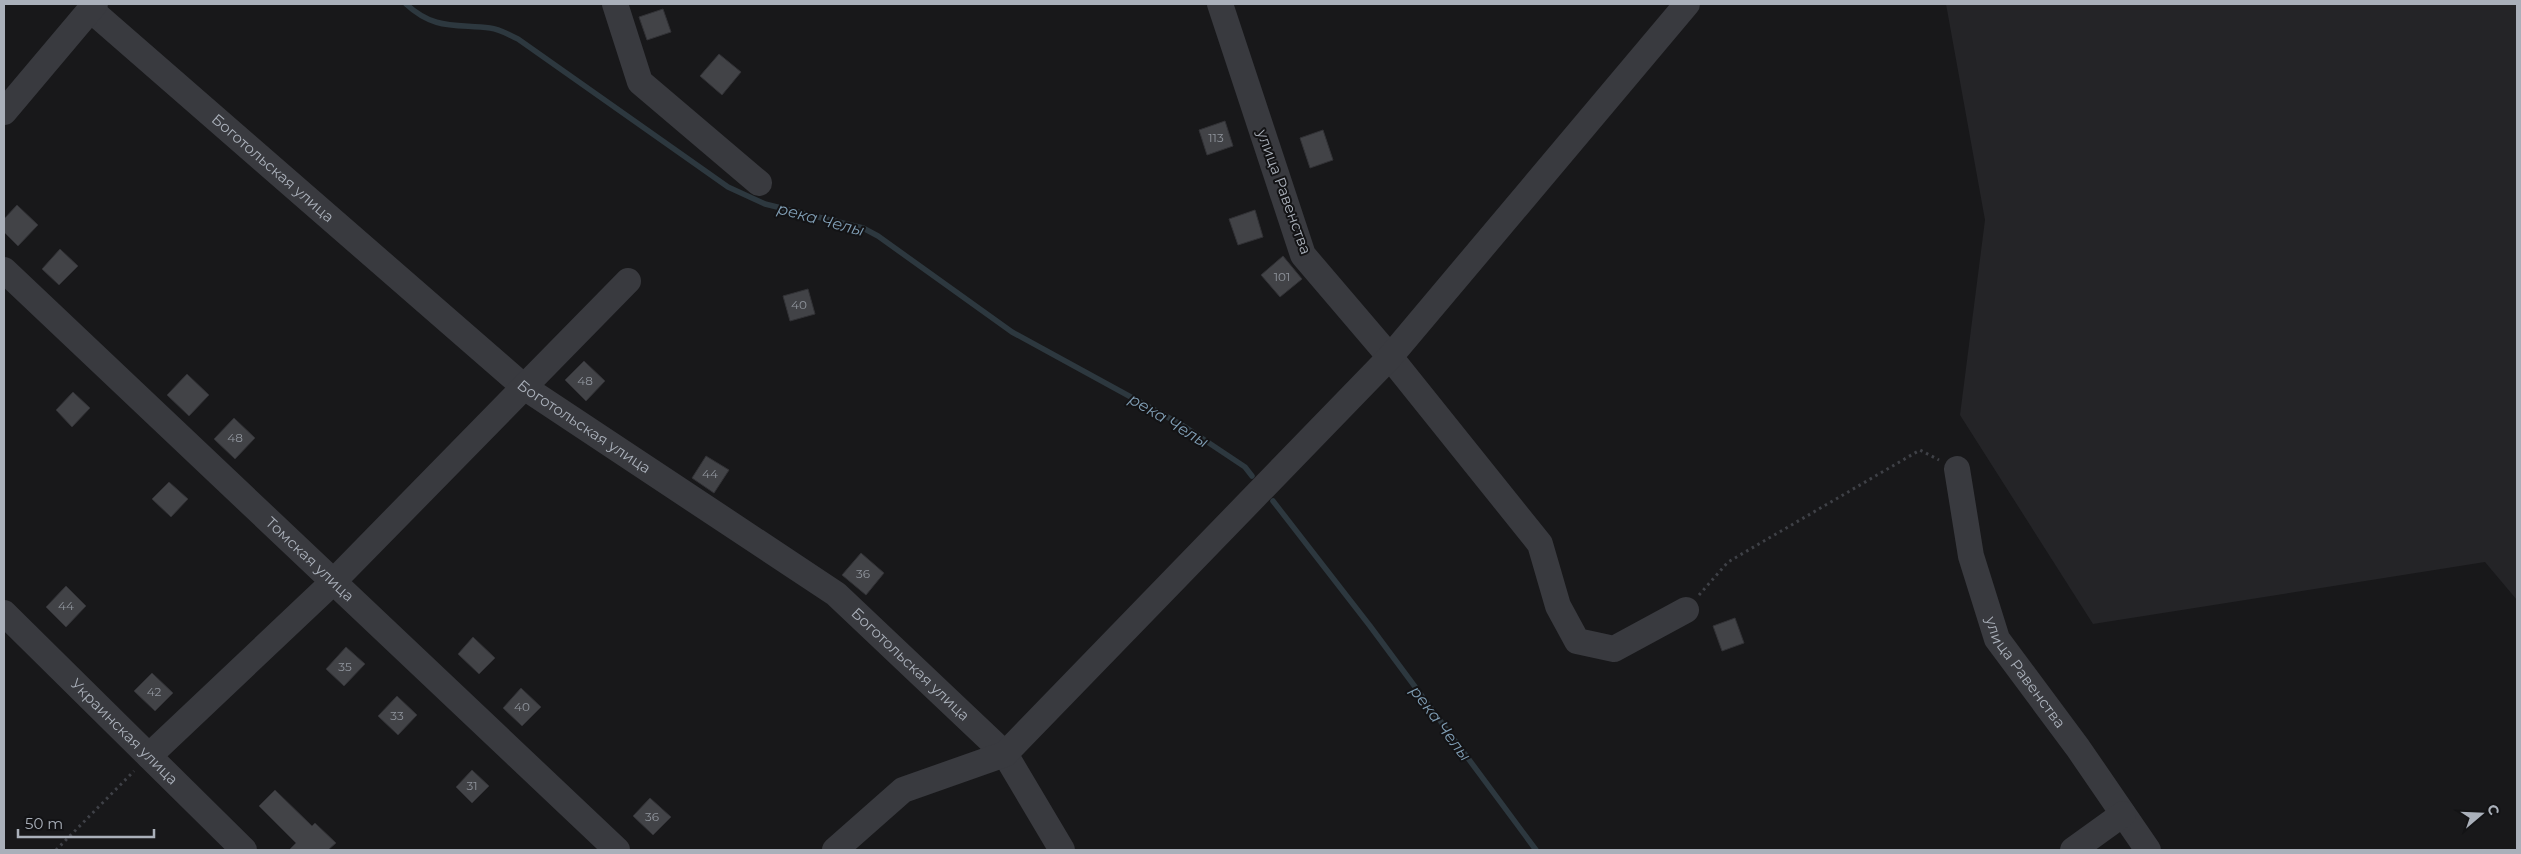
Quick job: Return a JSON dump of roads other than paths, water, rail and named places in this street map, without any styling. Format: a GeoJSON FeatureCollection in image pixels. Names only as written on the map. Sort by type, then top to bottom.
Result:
{"type":"FeatureCollection","features":[{"type":"Feature","properties":{"kind":"street"},"geometry":{"type":"LineString","coordinates":[[615,4],[640,82],[759,183]]}},
{"type":"Feature","properties":{"kind":"street","name":"улица Равенства"},"geometry":{"type":"LineString","coordinates":[[1220,4],[1303,255],[1390,357],[1540,544],[1558,606],[1577,641],[1614,649],[1686,610]]}},
{"type":"Feature","properties":{"kind":"street"},"geometry":{"type":"LineString","coordinates":[[835,850],[903,790],[1005,754],[1390,357],[1687,4]]}},
{"type":"Feature","properties":{"kind":"street"},"geometry":{"type":"LineString","coordinates":[[4,112],[93,7]]}},
{"type":"Feature","properties":{"kind":"street","name":"Боготольская улица"},"geometry":{"type":"LineString","coordinates":[[93,7],[524,387],[836,594],[1005,754],[1062,850]]}},
{"type":"Feature","properties":{"kind":"street","name":"Томская улица"},"geometry":{"type":"LineString","coordinates":[[4,270],[617,850]]}},
{"type":"Feature","properties":{"kind":"street"},"geometry":{"type":"LineString","coordinates":[[149,756],[334,582],[628,282]]}},
{"type":"Feature","properties":{"kind":"street","name":"улица Равенства"},"geometry":{"type":"LineString","coordinates":[[1957,469],[1971,556],[1997,639],[2078,748],[2148,850]]}},
{"type":"Feature","properties":{"kind":"street","name":"Украинская улица"},"geometry":{"type":"LineString","coordinates":[[4,613],[244,850]]}},
{"type":"Feature","properties":{"kind":"street"},"geometry":{"type":"LineString","coordinates":[[2073,850],[2123,814]]}},
{"type":"Feature","properties":{"kind":"waterway","name":"река Челы"},"geometry":{"type":"LineString","coordinates":[[406,4],[416,12],[436,22],[455,26],[494,29],[518,39],[728,187],[765,204],[863,228],[878,236],[1012,332],[1182,425],[1245,467],[1252,476]]}},
{"type":"Feature","properties":{"kind":"waterway","name":"река Челы"},"geometry":{"type":"LineString","coordinates":[[1273,501],[1370,626],[1536,850]]}}]}
